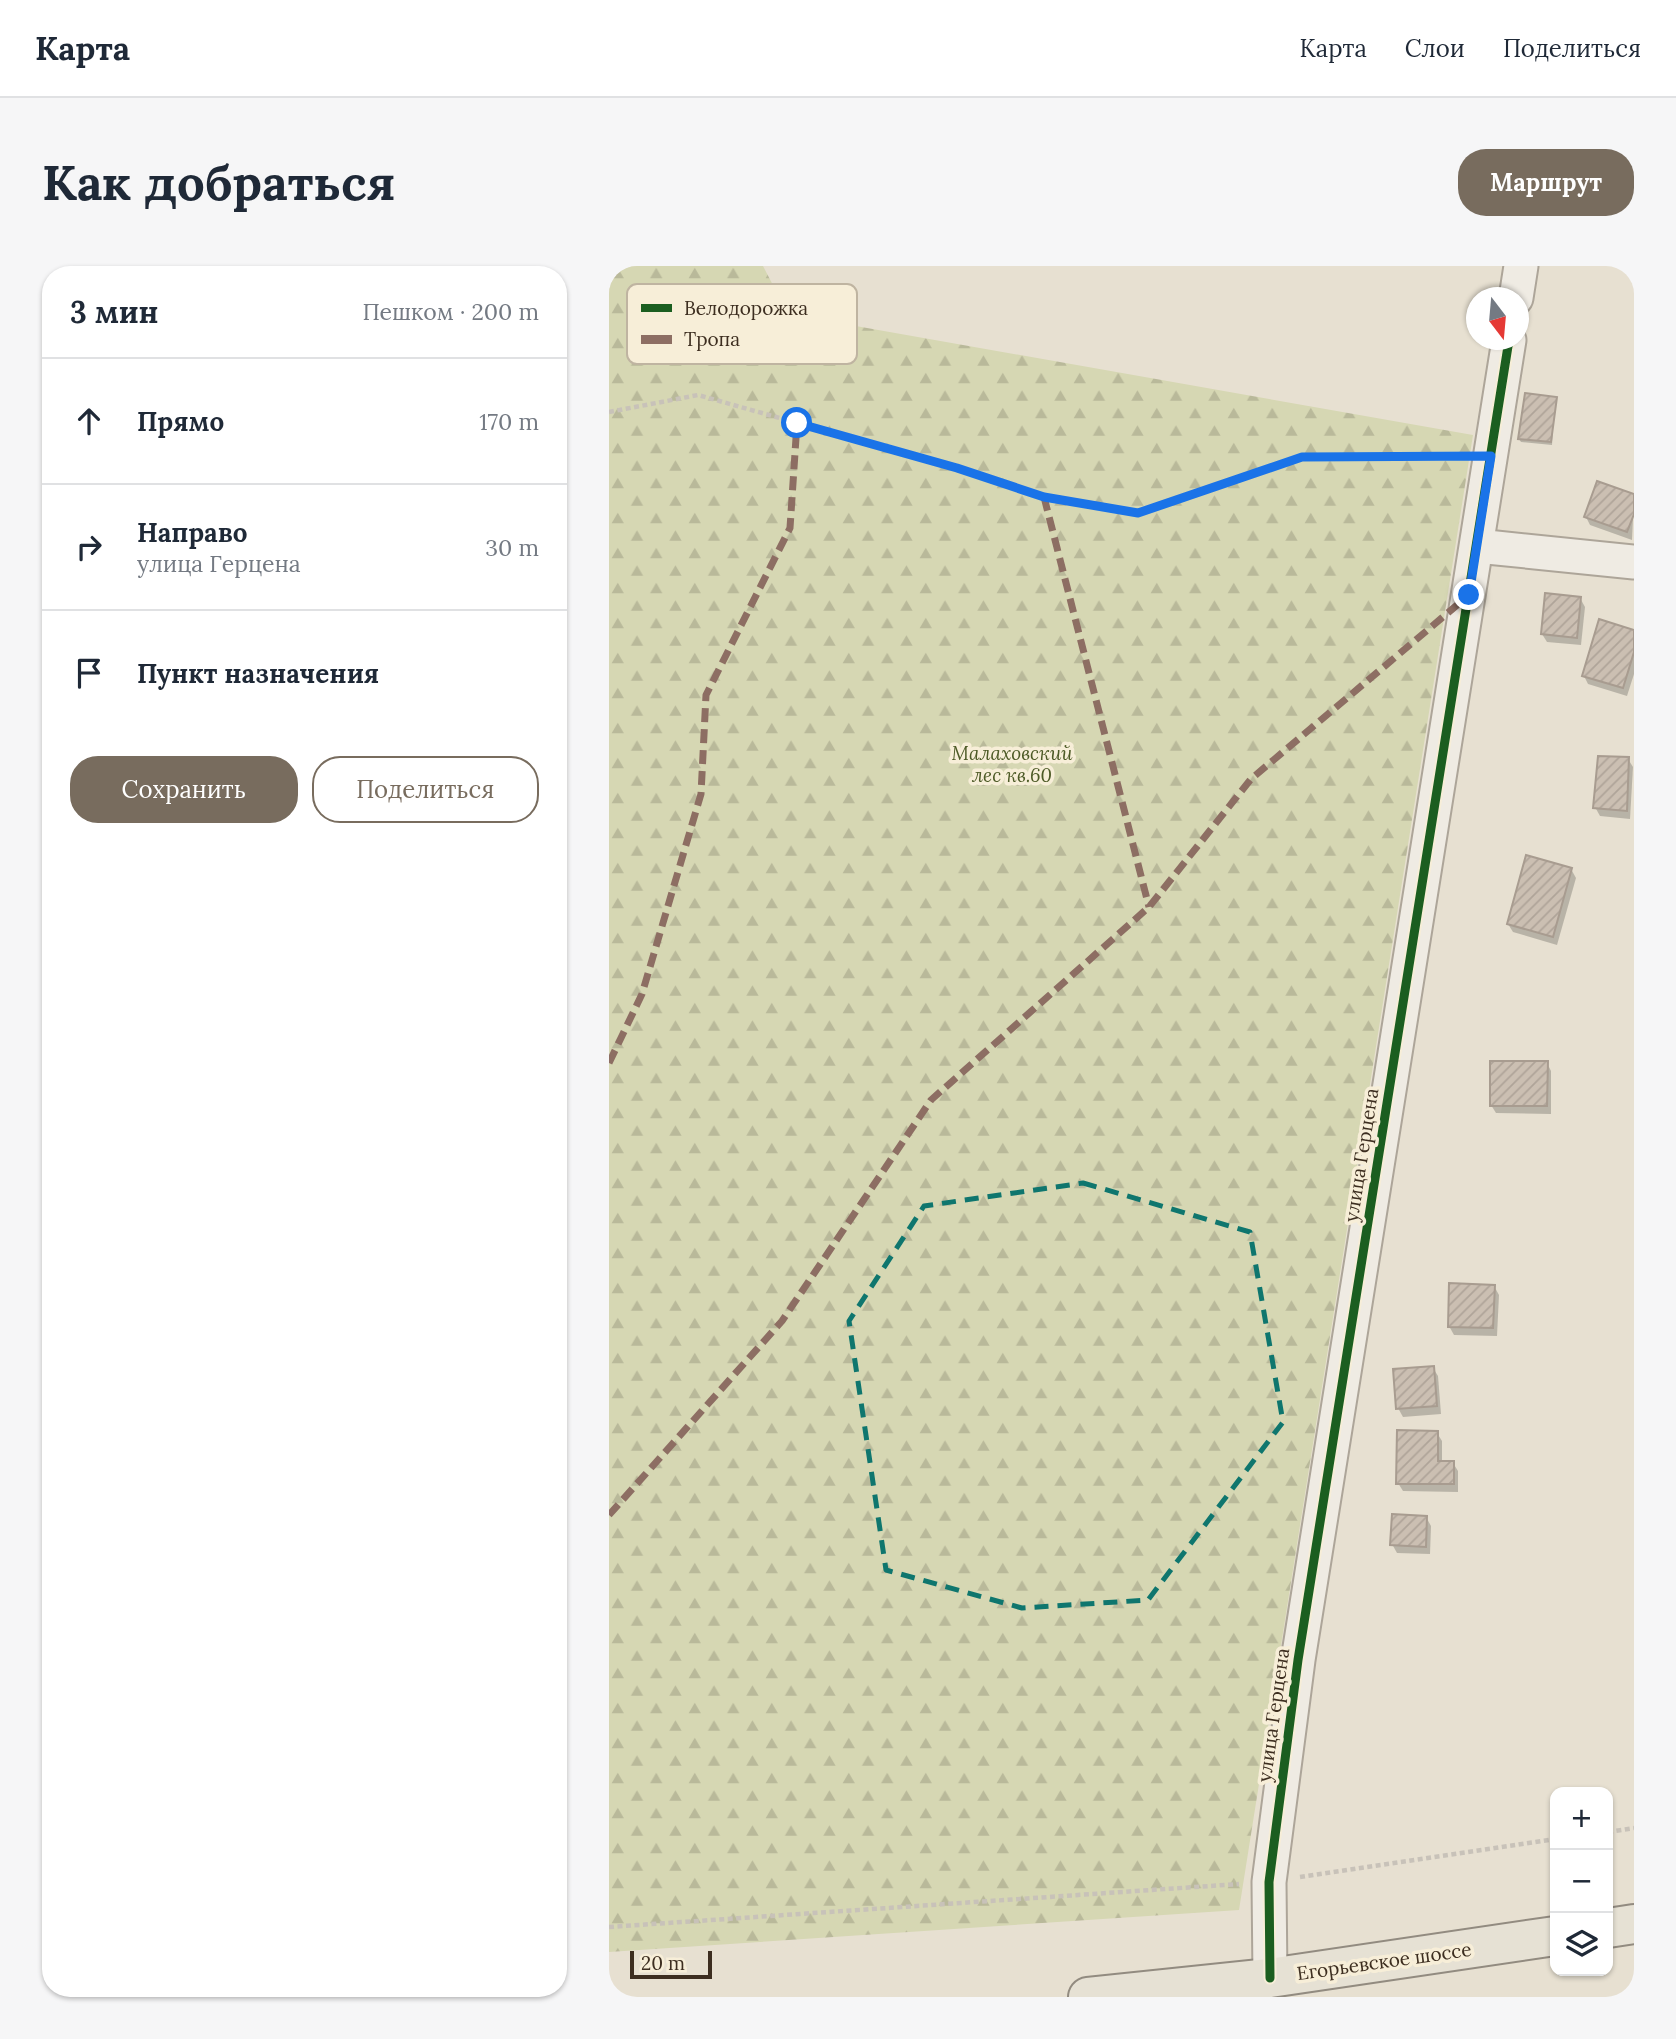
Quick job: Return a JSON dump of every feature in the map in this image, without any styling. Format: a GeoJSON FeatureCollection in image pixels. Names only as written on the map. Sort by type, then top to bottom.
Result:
{"type":"FeatureCollection","features":[{"type":"Feature","properties":{"kind":"main road"},"geometry":{"type":"LineString","coordinates":[[1613,1927],[1634,1924]]}},
{"type":"Feature","properties":{"kind":"main road","name":"Егорьевское шоссе"},"geometry":{"type":"LineString","coordinates":[[1088,1997],[1270,1978],[1550,1937]]}},
{"type":"Feature","properties":{"kind":"street"},"geometry":{"type":"LineString","coordinates":[[1518,287],[1521,266]]}},
{"type":"Feature","properties":{"kind":"street","name":"улица Герцена"},"geometry":{"type":"LineString","coordinates":[[1270,1978],[1269,1882],[1298,1660],[1507,350]]}},
{"type":"Feature","properties":{"kind":"street"},"geometry":{"type":"LineString","coordinates":[[1477,546],[1634,562]]}},
{"type":"Feature","properties":{"kind":"path"},"geometry":{"type":"LineString","coordinates":[[609,412],[698,395],[957,468],[1044,497],[1138,513],[1302,457],[1491,456]]}},
{"type":"Feature","properties":{"kind":"path"},"geometry":{"type":"LineString","coordinates":[[1613,1831],[1634,1828]]}},
{"type":"Feature","properties":{"kind":"path"},"geometry":{"type":"LineString","coordinates":[[609,1927],[1269,1882],[1550,1840]]}},
{"type":"Feature","properties":{"kind":"highlighted area"},"geometry":{"type":"Polygon","coordinates":[[[1083,1183],[1250,1232],[1283,1422],[1148,1600],[1022,1608],[886,1570],[849,1321],[924,1206],[1083,1183]]]}},
{"type":"Feature","properties":{"kind":"green space","name":"Малаховский лес кв.60"},"geometry":{"type":"Polygon","coordinates":[[[609,266],[763,266],[772,284],[627,284],[627,364],[857,364],[857,326],[1473,435],[1239,1910],[609,1952],[609,266]]]}},
{"type":"Feature","properties":{"kind":"building"},"geometry":{"type":"Polygon","coordinates":[[[1525,393],[1557,397],[1551,442],[1518,439],[1525,393]]]}},
{"type":"Feature","properties":{"kind":"building"},"geometry":{"type":"Polygon","coordinates":[[[1597,481],[1634,494],[1634,514],[1627,532],[1584,517],[1597,481]]]}},
{"type":"Feature","properties":{"kind":"building"},"geometry":{"type":"Polygon","coordinates":[[[1545,593],[1581,597],[1577,638],[1541,634],[1545,593]]]}},
{"type":"Feature","properties":{"kind":"building"},"geometry":{"type":"Polygon","coordinates":[[[1599,619],[1634,630],[1634,652],[1623,688],[1582,676],[1599,619]]]}},
{"type":"Feature","properties":{"kind":"building"},"geometry":{"type":"Polygon","coordinates":[[[1598,756],[1629,757],[1627,811],[1593,808],[1598,756]]]}},
{"type":"Feature","properties":{"kind":"building"},"geometry":{"type":"Polygon","coordinates":[[[1526,855],[1572,868],[1553,937],[1507,924],[1526,855]]]}},
{"type":"Feature","properties":{"kind":"building"},"geometry":{"type":"Polygon","coordinates":[[[1490,1061],[1548,1061],[1547,1106],[1490,1106],[1490,1061]]]}},
{"type":"Feature","properties":{"kind":"building"},"geometry":{"type":"Polygon","coordinates":[[[1449,1283],[1495,1285],[1493,1328],[1448,1327],[1449,1283]]]}},
{"type":"Feature","properties":{"kind":"building"},"geometry":{"type":"Polygon","coordinates":[[[1434,1366],[1437,1406],[1396,1409],[1393,1369],[1434,1366]]]}},
{"type":"Feature","properties":{"kind":"building"},"geometry":{"type":"Polygon","coordinates":[[[1397,1430],[1438,1431],[1438,1461],[1454,1461],[1454,1484],[1396,1484],[1397,1430]]]}},
{"type":"Feature","properties":{"kind":"building"},"geometry":{"type":"Polygon","coordinates":[[[1392,1514],[1427,1516],[1426,1547],[1390,1545],[1392,1514]]]}},
{"type":"Feature","properties":{"kind":"marked path"},"geometry":{"type":"LineString","coordinates":[[609,1063],[642,994],[701,794],[706,695],[790,528],[797,423]]}},
{"type":"Feature","properties":{"kind":"marked path"},"geometry":{"type":"LineString","coordinates":[[1044,497],[1149,907]]}},
{"type":"Feature","properties":{"kind":"marked path"},"geometry":{"type":"LineString","coordinates":[[609,1515],[782,1321],[931,1100],[1149,907],[1251,779],[1469,595]]}},
{"type":"Feature","properties":{"kind":"cycle path"},"geometry":{"type":"LineString","coordinates":[[1270,1978],[1269,1882],[1298,1660],[1507,350]]}},
{"type":"Feature","properties":{"kind":"route"},"geometry":{"type":"LineString","coordinates":[[797,423],[957,468],[1044,497],[1138,513],[1302,457],[1491,456],[1469,595]]}}]}
